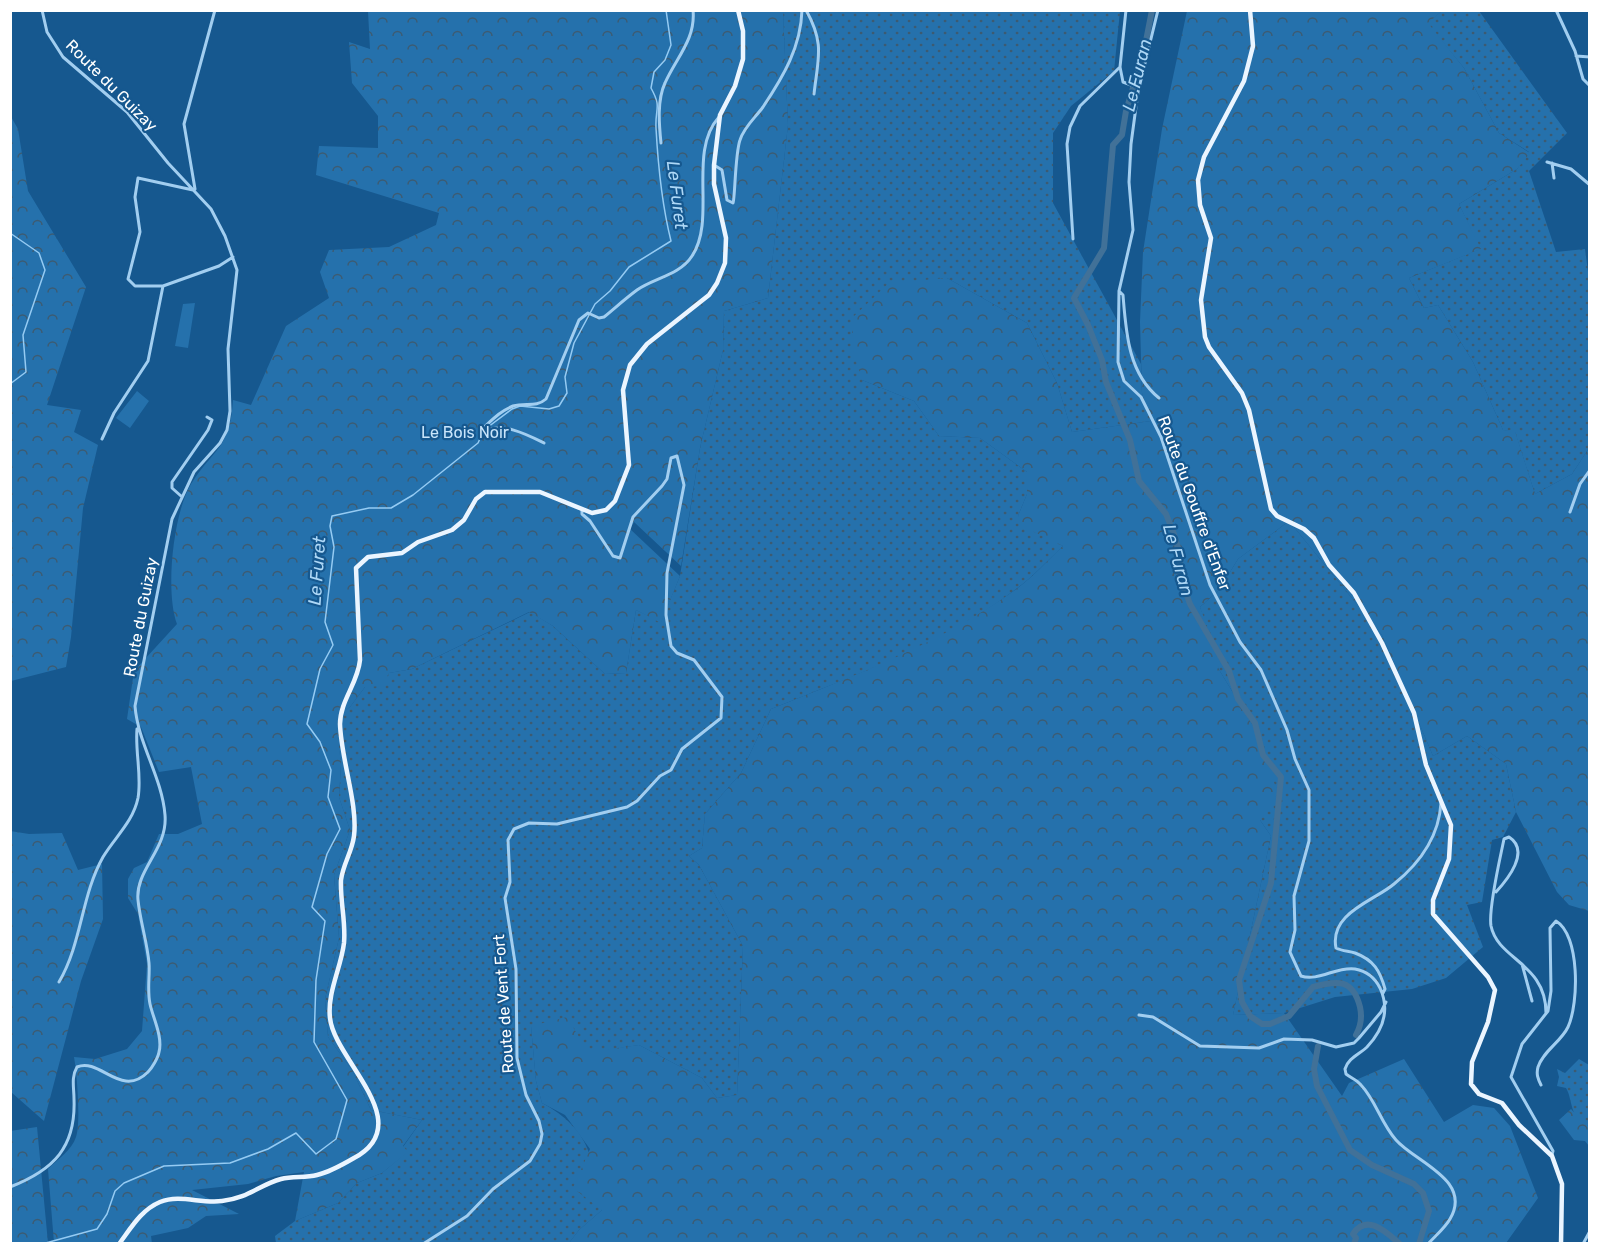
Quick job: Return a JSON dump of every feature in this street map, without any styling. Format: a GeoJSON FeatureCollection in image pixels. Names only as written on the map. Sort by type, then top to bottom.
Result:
{"type":"FeatureCollection","features":[{"type":"Feature","properties":{"kind":"main road"},"geometry":{"type":"LineString","coordinates":[[119,1244],[138,1218],[161,1202],[180,1199],[214,1202],[247,1197],[280,1180],[326,1172],[364,1153],[375,1141],[378,1132],[377,1114],[361,1075],[336,1038],[329,1014],[330,999],[344,943],[342,875],[355,834],[340,719],[360,660],[356,568],[368,557],[402,553],[418,542],[452,530],[467,516],[478,495],[485,492],[534,491],[550,495],[592,513],[602,512],[613,505],[627,470],[629,454],[623,390],[630,365],[647,344],[704,300],[723,271],[726,238],[714,184],[714,165],[720,115],[741,67],[743,37],[738,10]]}},
{"type":"Feature","properties":{"kind":"main road"},"geometry":{"type":"LineString","coordinates":[[1250,10],[1253,46],[1244,81],[1204,157],[1198,180],[1200,205],[1211,238],[1201,291],[1205,337],[1214,356],[1242,393],[1249,410],[1271,509],[1283,520],[1304,529],[1314,538],[1329,565],[1363,605],[1414,713],[1426,765],[1451,825],[1451,849],[1433,900],[1432,914],[1488,977],[1495,990],[1488,1022],[1472,1062],[1471,1083],[1479,1094],[1502,1103],[1519,1125],[1552,1156],[1562,1184],[1561,1244]]}},
{"type":"Feature","properties":{"kind":"street","name":"Route du Guizay"},"geometry":{"type":"LineString","coordinates":[[10,1187],[26,1181],[50,1165],[65,1148],[75,1123],[73,1074],[77,1067],[87,1065],[118,1080],[132,1081],[149,1072],[160,1051],[149,996],[148,957],[138,899],[142,876],[156,856],[166,819],[156,776],[137,727],[137,693],[167,535],[181,496],[194,472],[220,443],[227,430],[230,411],[228,349],[237,277],[233,257],[217,218],[115,100],[63,57],[47,32],[42,10]]}},
{"type":"Feature","properties":{"kind":"street"},"geometry":{"type":"LineString","coordinates":[[215,10],[184,124],[195,190],[138,178],[135,197],[140,232],[128,279],[135,286],[163,286],[219,266],[233,257]]}},
{"type":"Feature","properties":{"kind":"street"},"geometry":{"type":"LineString","coordinates":[[661,143],[659,126],[662,90],[691,35],[693,10]]}},
{"type":"Feature","properties":{"kind":"street"},"geometry":{"type":"LineString","coordinates":[[804,10],[815,27],[820,45],[814,94]]}},
{"type":"Feature","properties":{"kind":"street"},"geometry":{"type":"LineString","coordinates":[[714,165],[722,170],[727,200],[732,203],[735,196],[735,162],[740,138],[790,64],[801,34],[804,10]]}},
{"type":"Feature","properties":{"kind":"street"},"geometry":{"type":"LineString","coordinates":[[1126,10],[1120,67],[1123,82],[1138,88]]}},
{"type":"Feature","properties":{"kind":"street"},"geometry":{"type":"LineString","coordinates":[[1158,10],[1138,88],[1130,162],[1133,230],[1119,291],[1123,295],[1124,321],[1134,364],[1149,388],[1159,398]]}},
{"type":"Feature","properties":{"kind":"street"},"geometry":{"type":"LineString","coordinates":[[1556,10],[1576,56],[1583,79],[1590,86]]}},
{"type":"Feature","properties":{"kind":"street"},"geometry":{"type":"LineString","coordinates":[[1576,56],[1590,57]]}},
{"type":"Feature","properties":{"kind":"street"},"geometry":{"type":"LineString","coordinates":[[1072,239],[1067,144],[1070,127],[1083,102],[1120,67]]}},
{"type":"Feature","properties":{"kind":"street"},"geometry":{"type":"LineString","coordinates":[[544,443],[529,435],[501,428],[483,431],[497,415],[511,407],[521,404],[537,405],[546,399],[579,320],[589,314],[599,318],[604,316],[638,289],[676,271],[693,255],[700,231],[704,157],[713,125],[720,115]]}},
{"type":"Feature","properties":{"kind":"street"},"geometry":{"type":"LineString","coordinates":[[1547,162],[1571,169],[1590,185]]}},
{"type":"Feature","properties":{"kind":"street"},"geometry":{"type":"LineString","coordinates":[[1552,164],[1554,178]]}},
{"type":"Feature","properties":{"kind":"street"},"geometry":{"type":"LineString","coordinates":[[102,439],[114,413],[148,361],[163,286]]}},
{"type":"Feature","properties":{"kind":"street","name":"Route du Gouffre d'Enfer"},"geometry":{"type":"LineString","coordinates":[[1119,291],[1116,328],[1119,372],[1124,381],[1142,397],[1157,427],[1210,585],[1240,642],[1266,681],[1309,790],[1309,841],[1294,896],[1295,930],[1291,957],[1301,976],[1309,978],[1341,969],[1363,971],[1378,984],[1386,1000]]}},
{"type":"Feature","properties":{"kind":"street"},"geometry":{"type":"LineString","coordinates":[[181,496],[172,488],[172,482],[208,430],[212,420],[207,417]]}},
{"type":"Feature","properties":{"kind":"street","name":"Route de Vent Fort"},"geometry":{"type":"LineString","coordinates":[[423,1244],[466,1216],[493,1189],[530,1161],[540,1144],[542,1134],[539,1121],[526,1095],[517,1058],[516,969],[505,898],[510,882],[507,850],[513,829],[529,823],[557,824],[627,807],[637,801],[660,776],[671,770],[682,749],[721,718],[722,697],[694,660],[677,653],[671,646],[666,615],[668,573],[684,485],[677,456],[671,458],[667,479],[662,486],[633,517],[620,558],[613,556],[590,521],[582,514],[582,510]]}},
{"type":"Feature","properties":{"kind":"street"},"geometry":{"type":"LineString","coordinates":[[1570,512],[1580,484],[1590,470]]}},
{"type":"Feature","properties":{"kind":"street"},"geometry":{"type":"LineString","coordinates":[[59,982],[70,960],[88,887],[110,845],[128,824],[137,799],[137,727]]}},
{"type":"Feature","properties":{"kind":"street"},"geometry":{"type":"LineString","coordinates":[[1383,993],[1385,989],[1382,973],[1375,964],[1355,953],[1336,948],[1337,929],[1356,909],[1393,886],[1427,850],[1439,820],[1442,800]]}},
{"type":"Feature","properties":{"kind":"street"},"geometry":{"type":"LineString","coordinates":[[1496,892],[1512,874],[1515,865],[1516,846],[1509,837],[1504,839],[1496,892],[1490,912],[1492,928],[1497,942],[1522,963],[1545,992],[1546,1015]]}},
{"type":"Feature","properties":{"kind":"street"},"geometry":{"type":"LineString","coordinates":[[1541,1085],[1537,1074],[1538,1067],[1545,1054],[1562,1038],[1573,1012],[1575,959],[1564,930],[1556,921],[1550,928],[1551,992],[1546,1015],[1522,1044],[1511,1077],[1538,1122],[1553,1151],[1552,1156]]}},
{"type":"Feature","properties":{"kind":"street"},"geometry":{"type":"LineString","coordinates":[[1522,963],[1532,1000]]}},
{"type":"Feature","properties":{"kind":"street"},"geometry":{"type":"LineString","coordinates":[[1139,1015],[1153,1017],[1200,1046],[1259,1048],[1284,1039],[1336,1047],[1354,1043],[1381,1012],[1386,1000]]}},
{"type":"Feature","properties":{"kind":"street"},"geometry":{"type":"LineString","coordinates":[[1386,1000],[1387,1008],[1377,1034],[1345,1069],[1346,1074],[1360,1085],[1399,1144],[1431,1166],[1451,1186],[1455,1199],[1454,1211],[1449,1222],[1428,1244]]}},
{"type":"Feature","properties":{"kind":"street"},"geometry":{"type":"LineString","coordinates":[[1583,1244],[1590,1231]]}},
{"type":"Feature","properties":{"kind":"green space","name":"Le Bois Noir"},"geometry":{"type":"Polygon","coordinates":[[[368,11],[783,11],[788,125],[768,298],[724,311],[723,350],[700,448],[681,566],[634,522],[630,529],[680,576],[661,623],[636,610],[626,673],[605,674],[553,626],[529,612],[412,669],[389,673],[382,686],[365,687],[350,707],[336,718],[341,765],[339,797],[350,830],[334,875],[339,938],[325,999],[328,1037],[352,1070],[371,1110],[422,1120],[403,1146],[408,1152],[382,1173],[357,1183],[338,1203],[295,1221],[304,1172],[276,1176],[248,1184],[192,1190],[239,1214],[206,1216],[188,1228],[151,1236],[152,1244],[54,1243],[48,1169],[68,1150],[76,1137],[78,1110],[74,1057],[95,1059],[127,1049],[142,1031],[147,964],[138,914],[128,898],[128,879],[134,868],[147,862],[159,834],[178,834],[202,824],[191,767],[159,772],[141,727],[127,719],[134,671],[177,624],[173,610],[171,574],[175,533],[185,497],[199,472],[224,439],[233,400],[251,405],[286,326],[329,298],[320,272],[329,250],[389,247],[436,225],[439,213],[316,175],[319,146],[378,148],[378,116],[352,83],[349,42],[370,49],[368,11]]]}},
{"type":"Feature","properties":{"kind":"green space"},"geometry":{"type":"Polygon","coordinates":[[[783,11],[1120,11],[1114,71],[1071,106],[1053,133],[1053,203],[1141,364],[1142,393],[1151,421],[1072,432],[1057,383],[1027,323],[947,278],[862,380],[914,401],[939,436],[980,438],[1027,472],[1027,494],[1018,516],[1063,546],[1022,584],[959,627],[866,671],[771,709],[741,773],[705,814],[702,848],[689,856],[699,865],[743,946],[737,1095],[717,1098],[702,1078],[639,1045],[588,1053],[531,1026],[536,1081],[542,1103],[559,1113],[580,1135],[592,1161],[602,1210],[579,1230],[569,1243],[273,1244],[276,1243],[275,1236],[295,1221],[338,1203],[357,1183],[382,1173],[407,1152],[403,1147],[422,1120],[371,1110],[352,1070],[328,1037],[325,999],[339,938],[334,875],[350,830],[339,797],[341,765],[335,718],[350,707],[365,687],[389,673],[412,669],[530,612],[553,626],[605,674],[626,673],[636,610],[661,622],[680,576],[700,448],[723,350],[724,311],[768,298],[788,125],[783,11]]]}},
{"type":"Feature","properties":{"kind":"green space"},"geometry":{"type":"Polygon","coordinates":[[[1187,11],[1442,11],[1428,23],[1464,68],[1499,133],[1530,153],[1517,169],[1459,204],[1481,249],[1409,278],[1424,308],[1438,305],[1473,362],[1503,430],[1515,431],[1535,494],[1572,474],[1589,448],[1589,911],[1569,905],[1557,892],[1516,812],[1506,764],[1467,736],[1433,756],[1382,635],[1289,521],[1238,559],[1219,590],[1200,607],[1220,661],[1218,668],[1252,724],[1278,793],[1260,820],[1271,836],[1233,1015],[1284,1013],[1342,1096],[1349,1083],[1404,1059],[1444,1122],[1473,1105],[1494,1108],[1510,1126],[1538,1198],[1506,1243],[569,1243],[579,1230],[602,1210],[573,1188],[590,1149],[565,1115],[542,1103],[536,1081],[531,1026],[567,1017],[588,1052],[639,1045],[702,1078],[717,1098],[737,1095],[743,946],[699,865],[689,856],[702,848],[705,814],[741,773],[771,709],[897,657],[958,626],[1021,585],[1063,546],[1022,526],[1018,516],[1027,494],[1027,472],[980,438],[939,436],[914,401],[862,380],[852,348],[852,318],[889,283],[947,278],[1027,323],[1057,383],[1072,432],[1151,421],[1142,393],[1140,322],[1143,252],[1162,129],[1187,11]]]}},
{"type":"Feature","properties":{"kind":"green space"},"geometry":{"type":"Polygon","coordinates":[[[1442,11],[1479,11],[1567,133],[1529,171],[1556,252],[1585,249],[1590,287],[1589,448],[1572,474],[1535,494],[1515,432],[1503,430],[1473,362],[1438,305],[1424,308],[1409,278],[1480,249],[1459,204],[1517,169],[1529,152],[1499,133],[1464,68],[1427,23],[1442,11]]]}},
{"type":"Feature","properties":{"kind":"green space"},"geometry":{"type":"Polygon","coordinates":[[[10,115],[18,129],[28,191],[86,287],[47,405],[81,410],[74,432],[98,445],[83,508],[66,667],[11,681],[10,115]]]}},
{"type":"Feature","properties":{"kind":"green space"},"geometry":{"type":"Polygon","coordinates":[[[195,303],[188,348],[175,346],[183,304],[195,303]]]}},
{"type":"Feature","properties":{"kind":"green space"},"geometry":{"type":"Polygon","coordinates":[[[137,391],[149,401],[130,428],[116,418],[137,391]]]}},
{"type":"Feature","properties":{"kind":"green space"},"geometry":{"type":"Polygon","coordinates":[[[1289,521],[1382,635],[1433,756],[1467,736],[1506,764],[1516,812],[1503,837],[1492,840],[1482,902],[1467,905],[1483,947],[1446,978],[1412,989],[1335,997],[1284,1013],[1233,1015],[1271,836],[1260,820],[1252,724],[1218,668],[1200,607],[1219,590],[1238,559],[1289,521]]]}},
{"type":"Feature","properties":{"kind":"green space"},"geometry":{"type":"Polygon","coordinates":[[[10,831],[29,834],[62,833],[78,870],[102,864],[103,919],[81,981],[44,1121],[11,1092],[10,831]]]}},
{"type":"Feature","properties":{"kind":"green space"},"geometry":{"type":"Polygon","coordinates":[[[1579,1059],[1589,1065],[1589,1126],[1578,1119],[1566,1088],[1557,1086],[1559,1077],[1557,1069],[1565,1073],[1579,1059]]]}},
{"type":"Feature","properties":{"kind":"green space"},"geometry":{"type":"Polygon","coordinates":[[[1571,1109],[1589,1126],[1589,1146],[1585,1141],[1574,1140],[1559,1120],[1571,1109]]]}},
{"type":"Feature","properties":{"kind":"green space"},"geometry":{"type":"Polygon","coordinates":[[[37,1127],[48,1243],[11,1243],[10,1131],[37,1127]]]}},
{"type":"Feature","properties":{"kind":"waterway","name":"Le Furet"},"geometry":{"type":"LineString","coordinates":[[42,1244],[97,1229],[107,1214],[115,1191],[124,1183],[164,1166],[230,1163],[268,1149],[296,1133],[316,1154],[336,1139],[347,1100],[314,1042],[316,980],[325,921],[312,907],[327,854],[340,829],[328,797],[331,770],[320,742],[307,724],[320,669],[333,645],[325,622],[334,547],[330,526],[332,516],[369,508],[391,508],[413,495],[478,443],[484,430],[512,409],[520,406],[549,409],[559,406],[567,393],[565,377],[574,343],[595,304],[610,291],[629,267],[671,241],[659,171],[657,104],[651,88],[654,72],[665,60],[671,45],[666,10]]}},
{"type":"Feature","properties":{"kind":"waterway","name":"Le Furan"},"geometry":{"type":"LineString","coordinates":[[1152,10],[1122,135],[1113,145],[1104,248],[1074,298],[1102,360],[1106,382],[1130,440],[1139,481],[1166,514],[1174,534],[1181,558],[1178,571],[1190,604],[1229,671],[1238,699],[1255,723],[1263,755],[1281,777],[1271,883],[1239,980],[1242,1002],[1250,1016],[1262,1024],[1270,1024],[1289,1016],[1313,987],[1330,983],[1343,984],[1353,991],[1360,1007],[1361,1021],[1356,1035]]}},
{"type":"Feature","properties":{"kind":"waterway"},"geometry":{"type":"LineString","coordinates":[[10,233],[39,253],[45,270],[23,335],[26,372],[10,384]]}},
{"type":"Feature","properties":{"kind":"waterway","name":"Le Furan"},"geometry":{"type":"LineString","coordinates":[[1318,1046],[1314,1069],[1317,1086],[1350,1150],[1372,1165],[1414,1184],[1423,1193],[1429,1211],[1419,1244]]}},
{"type":"Feature","properties":{"kind":"waterway","name":"Le Furan"},"geometry":{"type":"LineString","coordinates":[[1354,1244],[1356,1238],[1353,1234],[1364,1225],[1383,1230],[1400,1244]]}}]}
